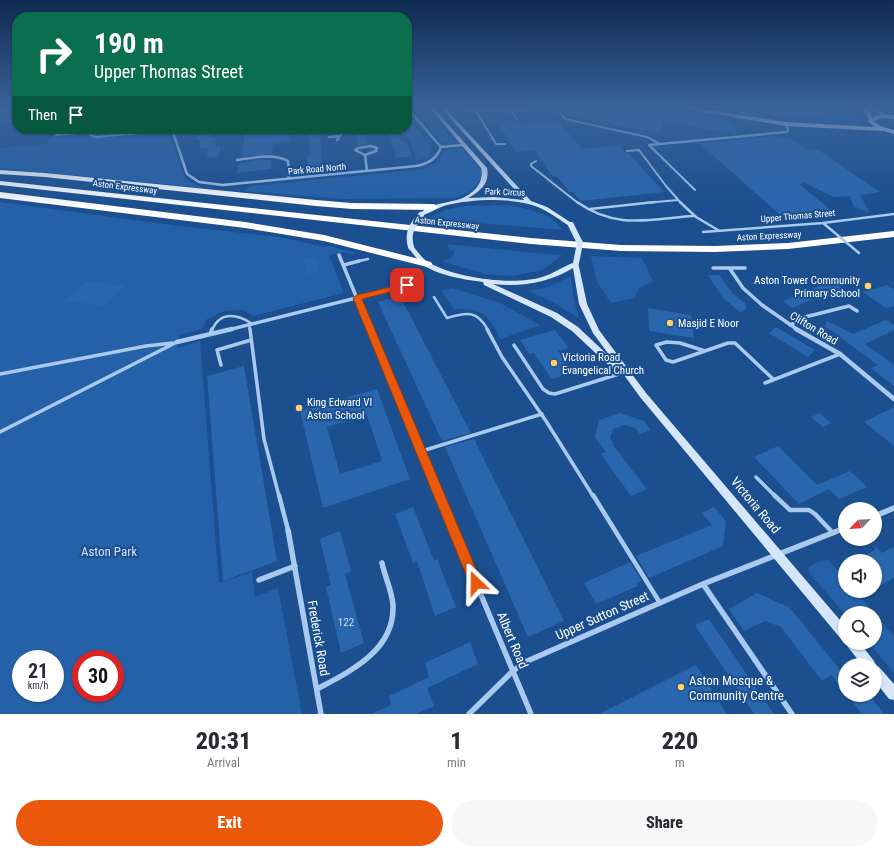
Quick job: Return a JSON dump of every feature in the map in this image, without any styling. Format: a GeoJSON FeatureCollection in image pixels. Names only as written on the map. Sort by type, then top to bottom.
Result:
{"type":"FeatureCollection","features":[{"type":"Feature","properties":{"kind":"highway"},"geometry":{"type":"LineString","coordinates":[[0,172],[45,175],[330,204],[434,207]]}},
{"type":"Feature","properties":{"kind":"highway","name":"Aston Expressway"},"geometry":{"type":"LineString","coordinates":[[0,183],[523,241],[621,248],[715,249],[788,246],[894,234]]}},
{"type":"Feature","properties":{"kind":"highway"},"geometry":{"type":"LineString","coordinates":[[0,195],[43,202],[245,225],[324,238],[426,264]]}},
{"type":"Feature","properties":{"kind":"main road"},"geometry":{"type":"LineString","coordinates":[[457,202],[476,193],[486,179],[484,168],[460,140]]}},
{"type":"Feature","properties":{"kind":"main road"},"geometry":{"type":"LineString","coordinates":[[473,140],[529,202]]}},
{"type":"Feature","properties":{"kind":"main road","name":"Park Circus"},"geometry":{"type":"LineString","coordinates":[[497,199],[529,202],[550,210],[571,225],[580,243],[576,263],[556,275],[536,282],[478,280],[453,275],[426,264],[411,247],[409,242],[409,231],[420,215],[434,207],[457,202],[497,199]]}},
{"type":"Feature","properties":{"kind":"main road","name":"Victoria Road"},"geometry":{"type":"LineString","coordinates":[[576,263],[579,287],[588,316],[596,331],[643,395]]}},
{"type":"Feature","properties":{"kind":"main road","name":"Victoria Road"},"geometry":{"type":"LineString","coordinates":[[478,280],[499,288],[554,315],[575,330],[622,373],[643,395],[838,627]]}},
{"type":"Feature","properties":{"kind":"main road"},"geometry":{"type":"LineString","coordinates":[[858,650],[864,658]]}},
{"type":"Feature","properties":{"kind":"main road"},"geometry":{"type":"LineString","coordinates":[[882,679],[894,694]]}},
{"type":"Feature","properties":{"kind":"street","name":"Park Road North"},"geometry":{"type":"LineString","coordinates":[[176,140],[187,174],[192,179],[200,182],[223,185],[416,166],[434,159],[439,154],[441,147]]}},
{"type":"Feature","properties":{"kind":"street"},"geometry":{"type":"LineString","coordinates":[[435,140],[441,147],[464,145]]}},
{"type":"Feature","properties":{"kind":"street"},"geometry":{"type":"LineString","coordinates":[[649,145],[700,140]]}},
{"type":"Feature","properties":{"kind":"street"},"geometry":{"type":"LineString","coordinates":[[371,146],[377,148],[374,152],[365,155],[357,152],[356,149],[371,146]]}},
{"type":"Feature","properties":{"kind":"street"},"geometry":{"type":"LineString","coordinates":[[365,155],[367,171]]}},
{"type":"Feature","properties":{"kind":"street"},"geometry":{"type":"LineString","coordinates":[[237,160],[270,157],[285,158],[288,161],[289,178]]}},
{"type":"Feature","properties":{"kind":"street","name":"Albert Road"},"geometry":{"type":"LineString","coordinates":[[339,255],[531,714]]}},
{"type":"Feature","properties":{"kind":"street"},"geometry":{"type":"LineString","coordinates":[[344,265],[359,261]]}},
{"type":"Feature","properties":{"kind":"street"},"geometry":{"type":"LineString","coordinates":[[712,268],[745,268]]}},
{"type":"Feature","properties":{"kind":"street","name":"Clifton Road"},"geometry":{"type":"LineString","coordinates":[[730,269],[743,288],[762,305],[790,325],[840,354],[894,399]]}},
{"type":"Feature","properties":{"kind":"street"},"geometry":{"type":"LineString","coordinates":[[177,342],[420,282]]}},
{"type":"Feature","properties":{"kind":"street"},"geometry":{"type":"LineString","coordinates":[[790,325],[805,317],[849,306],[857,311]]}},
{"type":"Feature","properties":{"kind":"street"},"geometry":{"type":"LineString","coordinates":[[882,513],[894,508]]}},
{"type":"Feature","properties":{"kind":"street","name":"Frederick Road"},"geometry":{"type":"LineString","coordinates":[[288,530],[321,714]]}},
{"type":"Feature","properties":{"kind":"street","name":"Upper Sutton Street"},"geometry":{"type":"LineString","coordinates":[[469,714],[513,671],[525,662],[703,584],[838,531]]}},
{"type":"Feature","properties":{"kind":"street"},"geometry":{"type":"LineString","coordinates":[[316,689],[349,672],[372,656],[389,633],[392,621],[393,604],[382,562]]}},
{"type":"Feature","properties":{"kind":"street"},"geometry":{"type":"LineString","coordinates":[[259,580],[295,566]]}},
{"type":"Feature","properties":{"kind":"street"},"geometry":{"type":"LineString","coordinates":[[703,584],[792,714]]}},
{"type":"Feature","properties":{"kind":"lane"},"geometry":{"type":"LineString","coordinates":[[494,140],[496,144],[505,144]]}},
{"type":"Feature","properties":{"kind":"lane"},"geometry":{"type":"LineString","coordinates":[[654,140],[661,144]]}},
{"type":"Feature","properties":{"kind":"lane"},"geometry":{"type":"LineString","coordinates":[[649,145],[695,190]]}},
{"type":"Feature","properties":{"kind":"lane"},"geometry":{"type":"LineString","coordinates":[[627,151],[639,150],[678,200],[693,216],[707,226],[720,231]]}},
{"type":"Feature","properties":{"kind":"lane"},"geometry":{"type":"LineString","coordinates":[[536,161],[532,162],[531,166],[588,210],[603,216],[621,220],[693,216]]}},
{"type":"Feature","properties":{"kind":"lane"},"geometry":{"type":"LineString","coordinates":[[588,210],[678,200]]}},
{"type":"Feature","properties":{"kind":"lane","name":"Upper Thomas Street"},"geometry":{"type":"LineString","coordinates":[[703,232],[823,223],[894,214]]}},
{"type":"Feature","properties":{"kind":"lane"},"geometry":{"type":"LineString","coordinates":[[823,223],[859,253]]}},
{"type":"Feature","properties":{"kind":"lane"},"geometry":{"type":"LineString","coordinates":[[359,261],[368,259]]}},
{"type":"Feature","properties":{"kind":"lane"},"geometry":{"type":"LineString","coordinates":[[434,297],[447,318],[466,313],[474,314],[480,318],[488,330],[498,352],[542,414],[660,603]]}},
{"type":"Feature","properties":{"kind":"lane"},"geometry":{"type":"LineString","coordinates":[[210,334],[213,324],[224,317],[234,315],[241,316],[250,324],[264,439],[288,530]]}},
{"type":"Feature","properties":{"kind":"lane"},"geometry":{"type":"LineString","coordinates":[[221,365],[217,350],[251,340]]}},
{"type":"Feature","properties":{"kind":"lane"},"geometry":{"type":"LineString","coordinates":[[0,374],[146,346],[177,342]]}},
{"type":"Feature","properties":{"kind":"lane"},"geometry":{"type":"LineString","coordinates":[[0,432],[177,342]]}},
{"type":"Feature","properties":{"kind":"lane"},"geometry":{"type":"LineString","coordinates":[[705,351],[681,343],[659,343],[656,345],[666,360],[671,362],[705,351],[728,343],[735,343],[774,380]]}},
{"type":"Feature","properties":{"kind":"lane"},"geometry":{"type":"LineString","coordinates":[[514,345],[543,389],[549,393],[555,394],[622,373]]}},
{"type":"Feature","properties":{"kind":"lane"},"geometry":{"type":"LineString","coordinates":[[765,383],[840,354]]}},
{"type":"Feature","properties":{"kind":"lane"},"geometry":{"type":"LineString","coordinates":[[422,451],[542,414]]}},
{"type":"Feature","properties":{"kind":"lane"},"geometry":{"type":"LineString","coordinates":[[756,477],[790,510],[809,510],[815,514],[833,533]]}},
{"type":"Feature","properties":{"kind":"green space"},"geometry":{"type":"Polygon","coordinates":[[[49,140],[171,140],[186,180],[203,188],[0,168],[0,148],[46,144],[49,140]]]}},
{"type":"Feature","properties":{"kind":"green space"},"geometry":{"type":"Polygon","coordinates":[[[409,140],[426,140],[432,148],[430,156],[417,161],[409,140]]]}},
{"type":"Feature","properties":{"kind":"green space"},"geometry":{"type":"Polygon","coordinates":[[[440,140],[454,140],[455,142],[448,144],[440,140]]]}},
{"type":"Feature","properties":{"kind":"green space"},"geometry":{"type":"Polygon","coordinates":[[[457,148],[463,149],[481,170],[481,177],[473,190],[456,198],[344,199],[242,191],[251,186],[425,169],[437,162],[445,151],[457,148]]]}},
{"type":"Feature","properties":{"kind":"green space","name":"Aston Park"},"geometry":{"type":"Polygon","coordinates":[[[0,202],[172,225],[279,237],[325,247],[330,246],[356,253],[352,254],[345,252],[329,255],[344,293],[253,316],[243,310],[224,311],[207,319],[202,329],[179,335],[178,348],[200,341],[219,583],[252,572],[255,597],[278,588],[302,714],[0,714],[0,202]]]}},
{"type":"Feature","properties":{"kind":"green space"},"geometry":{"type":"Polygon","coordinates":[[[508,205],[545,215],[552,219],[562,230],[428,219],[444,210],[466,206],[508,205]]]}},
{"type":"Feature","properties":{"kind":"green space"},"geometry":{"type":"Polygon","coordinates":[[[448,244],[562,255],[543,270],[512,276],[485,274],[441,261],[450,258],[455,251],[449,250],[448,244]]]}},
{"type":"Feature","properties":{"kind":"green space"},"geometry":{"type":"Polygon","coordinates":[[[591,256],[642,258],[653,282],[639,288],[635,298],[611,303],[596,280],[591,256]]]}},
{"type":"Feature","properties":{"kind":"green space"},"geometry":{"type":"Polygon","coordinates":[[[571,276],[574,301],[579,318],[551,301],[527,291],[549,287],[571,276]]]}},
{"type":"Feature","properties":{"kind":"green space"},"geometry":{"type":"Polygon","coordinates":[[[453,288],[500,303],[540,325],[500,339],[492,323],[483,314],[471,310],[454,309],[441,291],[453,288]]]}},
{"type":"Feature","properties":{"kind":"green space"},"geometry":{"type":"Polygon","coordinates":[[[827,559],[838,571],[838,598],[861,598],[868,606],[838,606],[810,574],[808,568],[827,559]]]}},
{"type":"Feature","properties":{"kind":"green space"},"geometry":{"type":"Polygon","coordinates":[[[882,622],[894,636],[894,673],[875,650],[882,650],[882,622]]]}},
{"type":"Feature","properties":{"kind":"building"},"geometry":{"type":"Polygon","coordinates":[[[201,140],[216,140],[215,147],[221,146],[219,156],[207,158],[208,148],[199,149],[201,140]]]}},
{"type":"Feature","properties":{"kind":"building"},"geometry":{"type":"Polygon","coordinates":[[[244,140],[289,140],[289,142],[273,144],[272,154],[242,157],[244,140]]]}},
{"type":"Feature","properties":{"kind":"building"},"geometry":{"type":"Polygon","coordinates":[[[309,140],[321,140],[322,167],[308,168],[307,156],[310,156],[309,140]]]}},
{"type":"Feature","properties":{"kind":"building"},"geometry":{"type":"Polygon","coordinates":[[[358,140],[367,140],[368,144],[359,145],[358,140]]]}},
{"type":"Feature","properties":{"kind":"building"},"geometry":{"type":"Polygon","coordinates":[[[391,140],[406,142],[412,156],[396,158],[391,140]]]}},
{"type":"Feature","properties":{"kind":"building"},"geometry":{"type":"Polygon","coordinates":[[[509,140],[575,140],[582,149],[620,145],[625,153],[628,153],[664,192],[581,201],[573,192],[569,192],[557,176],[552,176],[535,150],[517,152],[509,140]]]}},
{"type":"Feature","properties":{"kind":"building"},"geometry":{"type":"Polygon","coordinates":[[[728,140],[792,140],[807,150],[817,149],[880,192],[860,195],[870,213],[854,207],[850,196],[834,197],[803,182],[800,185],[836,214],[786,220],[699,143],[728,140]]]}},
{"type":"Feature","properties":{"kind":"building"},"geometry":{"type":"Polygon","coordinates":[[[257,160],[272,160],[271,169],[237,173],[238,164],[257,160]]]}},
{"type":"Feature","properties":{"kind":"building"},"geometry":{"type":"Polygon","coordinates":[[[314,256],[320,271],[308,274],[302,258],[314,256]]]}},
{"type":"Feature","properties":{"kind":"building"},"geometry":{"type":"Polygon","coordinates":[[[708,275],[719,275],[733,294],[746,304],[746,309],[740,312],[723,298],[708,275]]]}},
{"type":"Feature","properties":{"kind":"building"},"geometry":{"type":"Polygon","coordinates":[[[86,281],[124,286],[105,306],[65,301],[86,281]]]}},
{"type":"Feature","properties":{"kind":"building"},"geometry":{"type":"Polygon","coordinates":[[[832,281],[845,290],[819,300],[816,298],[792,308],[783,301],[832,281]]]}},
{"type":"Feature","properties":{"kind":"building"},"geometry":{"type":"Polygon","coordinates":[[[887,285],[894,290],[894,306],[886,308],[863,292],[887,285]]]}},
{"type":"Feature","properties":{"kind":"building"},"geometry":{"type":"Polygon","coordinates":[[[400,296],[471,433],[442,441],[378,302],[400,296]]]}},
{"type":"Feature","properties":{"kind":"building","name":"Masjid E Noor"},"geometry":{"type":"Polygon","coordinates":[[[648,308],[691,315],[694,338],[649,331],[648,308]]]}},
{"type":"Feature","properties":{"kind":"building"},"geometry":{"type":"Polygon","coordinates":[[[886,320],[894,325],[894,330],[865,344],[894,365],[894,386],[871,368],[878,365],[825,326],[827,321],[853,334],[886,320]]]}},
{"type":"Feature","properties":{"kind":"building"},"geometry":{"type":"Polygon","coordinates":[[[776,327],[815,350],[808,357],[769,333],[776,327]]]}},
{"type":"Feature","properties":{"kind":"building","name":"Victoria Road Evangelical Church"},"geometry":{"type":"Polygon","coordinates":[[[555,330],[569,348],[558,351],[574,372],[552,379],[534,353],[529,354],[520,340],[555,330]]]}},
{"type":"Feature","properties":{"kind":"building"},"geometry":{"type":"Polygon","coordinates":[[[244,366],[277,561],[223,581],[207,376],[244,366]]]}},
{"type":"Feature","properties":{"kind":"building"},"geometry":{"type":"Polygon","coordinates":[[[377,389],[410,479],[323,508],[300,411],[377,389]],[[367,415],[327,427],[340,474],[382,461],[367,415]]]}},
{"type":"Feature","properties":{"kind":"building"},"geometry":{"type":"Polygon","coordinates":[[[894,407],[894,446],[864,422],[894,407]]]}},
{"type":"Feature","properties":{"kind":"building"},"geometry":{"type":"Polygon","coordinates":[[[620,413],[644,421],[650,430],[640,434],[635,428],[624,425],[613,429],[610,438],[614,443],[612,444],[647,489],[631,496],[601,454],[606,452],[595,437],[599,420],[620,413]]]}},
{"type":"Feature","properties":{"kind":"building"},"geometry":{"type":"Polygon","coordinates":[[[820,413],[831,423],[823,427],[811,417],[820,413]]]}},
{"type":"Feature","properties":{"kind":"building"},"geometry":{"type":"Polygon","coordinates":[[[474,439],[564,621],[528,637],[445,447],[474,439]]]}},
{"type":"Feature","properties":{"kind":"building"},"geometry":{"type":"Polygon","coordinates":[[[778,446],[817,485],[850,471],[867,487],[839,499],[829,489],[799,504],[754,457],[778,446]]]}},
{"type":"Feature","properties":{"kind":"building"},"geometry":{"type":"Polygon","coordinates":[[[413,507],[434,561],[437,559],[456,607],[435,616],[417,561],[413,563],[395,514],[413,507]]]}},
{"type":"Feature","properties":{"kind":"building"},"geometry":{"type":"Polygon","coordinates":[[[714,507],[726,521],[723,546],[649,578],[636,556],[712,525],[702,513],[714,507]]]}},
{"type":"Feature","properties":{"kind":"building"},"geometry":{"type":"Polygon","coordinates":[[[340,531],[351,571],[345,574],[364,643],[341,653],[326,587],[331,585],[320,539],[340,531]]]}},
{"type":"Feature","properties":{"kind":"building"},"geometry":{"type":"Polygon","coordinates":[[[875,546],[882,553],[894,547],[894,578],[882,584],[882,554],[867,554],[875,550],[875,546]]]}},
{"type":"Feature","properties":{"kind":"building"},"geometry":{"type":"Polygon","coordinates":[[[630,562],[642,581],[636,584],[638,586],[596,604],[584,583],[630,562]]]}},
{"type":"Feature","properties":{"kind":"building"},"geometry":{"type":"Polygon","coordinates":[[[757,593],[790,608],[838,667],[838,684],[831,675],[822,681],[781,627],[765,621],[744,631],[729,609],[757,593]]]}},
{"type":"Feature","properties":{"kind":"building"},"geometry":{"type":"Polygon","coordinates":[[[709,619],[774,714],[754,714],[695,625],[709,619]]]}},
{"type":"Feature","properties":{"kind":"building"},"geometry":{"type":"Polygon","coordinates":[[[470,642],[478,664],[427,688],[434,706],[416,714],[371,714],[391,705],[389,696],[429,677],[425,663],[470,642]]]}},
{"type":"Feature","properties":{"kind":"building","name":"Aston Mosque & Community Centre"},"geometry":{"type":"Polygon","coordinates":[[[696,665],[727,714],[599,714],[696,665]]]}},
{"type":"Feature","properties":{"kind":"building"},"geometry":{"type":"Polygon","coordinates":[[[853,702],[875,702],[884,714],[862,714],[853,702]]]}},
{"type":"Feature","properties":{"kind":"place","name":"Aston Tower Community Primary School"},"geometry":{"type":"Point","coordinates":[868,286]}},
{"type":"Feature","properties":{"kind":"place","name":"Masjid E Noor"},"geometry":{"type":"Point","coordinates":[670,323]}},
{"type":"Feature","properties":{"kind":"place","name":"Victoria Road Evangelical Church"},"geometry":{"type":"Point","coordinates":[554,363]}},
{"type":"Feature","properties":{"kind":"place","name":"King Edward VI Aston School"},"geometry":{"type":"Point","coordinates":[299,408]}},
{"type":"Feature","properties":{"kind":"place","name":"Aston Mosque & Community Centre"},"geometry":{"type":"Point","coordinates":[681,687]}},
{"type":"Feature","properties":{"kind":"route"},"geometry":{"type":"LineString","coordinates":[[407,285],[357,298],[476,583]]}}]}
